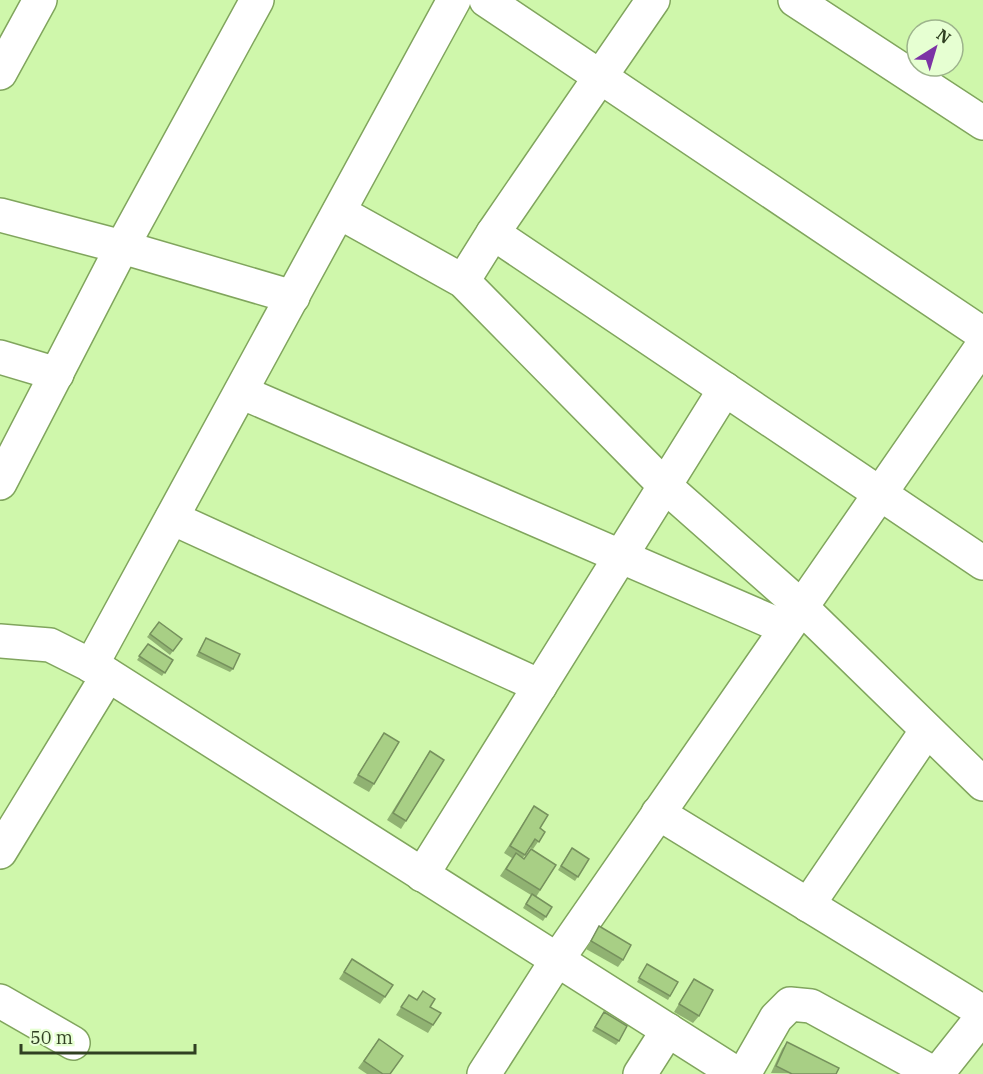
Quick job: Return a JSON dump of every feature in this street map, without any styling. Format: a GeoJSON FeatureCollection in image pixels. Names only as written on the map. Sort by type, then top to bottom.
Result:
{"type":"FeatureCollection","features":[{"type":"Feature","properties":{"kind":"street"},"geometry":{"type":"LineString","coordinates":[[0,73],[40,0]]}},
{"type":"Feature","properties":{"kind":"street"},"geometry":{"type":"LineString","coordinates":[[0,483],[122,247],[257,0]]}},
{"type":"Feature","properties":{"kind":"street"},"geometry":{"type":"LineString","coordinates":[[0,852],[100,671],[172,518],[454,0]]}},
{"type":"Feature","properties":{"kind":"street"},"geometry":{"type":"LineString","coordinates":[[486,0],[983,334]]}},
{"type":"Feature","properties":{"kind":"street"},"geometry":{"type":"LineString","coordinates":[[463,281],[493,233],[652,0]]}},
{"type":"Feature","properties":{"kind":"street"},"geometry":{"type":"LineString","coordinates":[[795,0],[983,123]]}},
{"type":"Feature","properties":{"kind":"street"},"geometry":{"type":"LineString","coordinates":[[339,212],[463,281],[793,617],[927,730],[983,784]]}},
{"type":"Feature","properties":{"kind":"street"},"geometry":{"type":"LineString","coordinates":[[0,215],[122,247],[293,297]]}},
{"type":"Feature","properties":{"kind":"street"},"geometry":{"type":"LineString","coordinates":[[493,233],[983,563]]}},
{"type":"Feature","properties":{"kind":"street"},"geometry":{"type":"LineString","coordinates":[[484,1074],[557,960],[983,345]]}},
{"type":"Feature","properties":{"kind":"street"},"geometry":{"type":"LineString","coordinates":[[0,357],[57,374]]}},
{"type":"Feature","properties":{"kind":"street"},"geometry":{"type":"LineString","coordinates":[[422,874],[725,389]]}},
{"type":"Feature","properties":{"kind":"street"},"geometry":{"type":"LineString","coordinates":[[241,392],[621,556],[793,617]]}},
{"type":"Feature","properties":{"kind":"street"},"geometry":{"type":"LineString","coordinates":[[172,518],[540,686]]}},
{"type":"Feature","properties":{"kind":"street"},"geometry":{"type":"LineString","coordinates":[[0,641],[50,645],[100,671],[737,1074]]}},
{"type":"Feature","properties":{"kind":"street"},"geometry":{"type":"LineString","coordinates":[[808,905],[927,730]]}},
{"type":"Feature","properties":{"kind":"street"},"geometry":{"type":"LineString","coordinates":[[658,813],[983,1014],[936,1074],[811,1006],[790,1004],[776,1018],[744,1074]]}},
{"type":"Feature","properties":{"kind":"street"},"geometry":{"type":"LineString","coordinates":[[0,1001],[74,1042]]}},
{"type":"Feature","properties":{"kind":"street"},"geometry":{"type":"LineString","coordinates":[[640,1074],[668,1030]]}},
{"type":"Feature","properties":{"kind":"building"},"geometry":{"type":"Polygon","coordinates":[[[159,622],[182,639],[173,651],[150,634],[159,622]]]}},
{"type":"Feature","properties":{"kind":"building"},"geometry":{"type":"Polygon","coordinates":[[[206,638],[240,654],[233,669],[199,652],[206,638]]]}},
{"type":"Feature","properties":{"kind":"building"},"geometry":{"type":"Polygon","coordinates":[[[148,644],[173,660],[165,673],[139,656],[148,644]]]}},
{"type":"Feature","properties":{"kind":"building"},"geometry":{"type":"Polygon","coordinates":[[[384,733],[399,742],[374,784],[358,775],[384,733]]]}},
{"type":"Feature","properties":{"kind":"building"},"geometry":{"type":"Polygon","coordinates":[[[430,751],[444,760],[406,821],[393,813],[430,751]]]}},
{"type":"Feature","properties":{"kind":"building"},"geometry":{"type":"Polygon","coordinates":[[[534,806],[548,815],[540,828],[545,832],[539,842],[535,839],[525,855],[510,846],[534,806]]]}},
{"type":"Feature","properties":{"kind":"building"},"geometry":{"type":"Polygon","coordinates":[[[572,848],[589,859],[578,877],[561,866],[572,848]]]}},
{"type":"Feature","properties":{"kind":"building"},"geometry":{"type":"Polygon","coordinates":[[[531,849],[556,865],[540,890],[506,869],[516,853],[524,859],[531,849]]]}},
{"type":"Feature","properties":{"kind":"building"},"geometry":{"type":"Polygon","coordinates":[[[532,894],[552,907],[546,917],[526,904],[532,894]]]}},
{"type":"Feature","properties":{"kind":"building"},"geometry":{"type":"Polygon","coordinates":[[[599,926],[631,945],[623,960],[591,941],[599,926]]]}},
{"type":"Feature","properties":{"kind":"building"},"geometry":{"type":"Polygon","coordinates":[[[352,959],[393,985],[385,997],[344,972],[352,959]]]}},
{"type":"Feature","properties":{"kind":"building"},"geometry":{"type":"Polygon","coordinates":[[[647,964],[678,982],[670,996],[639,978],[647,964]]]}},
{"type":"Feature","properties":{"kind":"building"},"geometry":{"type":"Polygon","coordinates":[[[694,979],[713,990],[699,1016],[679,1004],[694,979]]]}},
{"type":"Feature","properties":{"kind":"building"},"geometry":{"type":"Polygon","coordinates":[[[423,991],[435,999],[430,1007],[441,1013],[433,1025],[401,1007],[409,995],[417,1000],[423,991]]]}},
{"type":"Feature","properties":{"kind":"building"},"geometry":{"type":"Polygon","coordinates":[[[604,1012],[627,1026],[619,1041],[595,1027],[604,1012]]]}},
{"type":"Feature","properties":{"kind":"building"},"geometry":{"type":"Polygon","coordinates":[[[379,1039],[403,1056],[390,1074],[383,1074],[364,1061],[379,1039]]]}},
{"type":"Feature","properties":{"kind":"building"},"geometry":{"type":"Polygon","coordinates":[[[787,1042],[839,1068],[836,1074],[792,1074],[776,1066],[787,1042]]]}}]}
